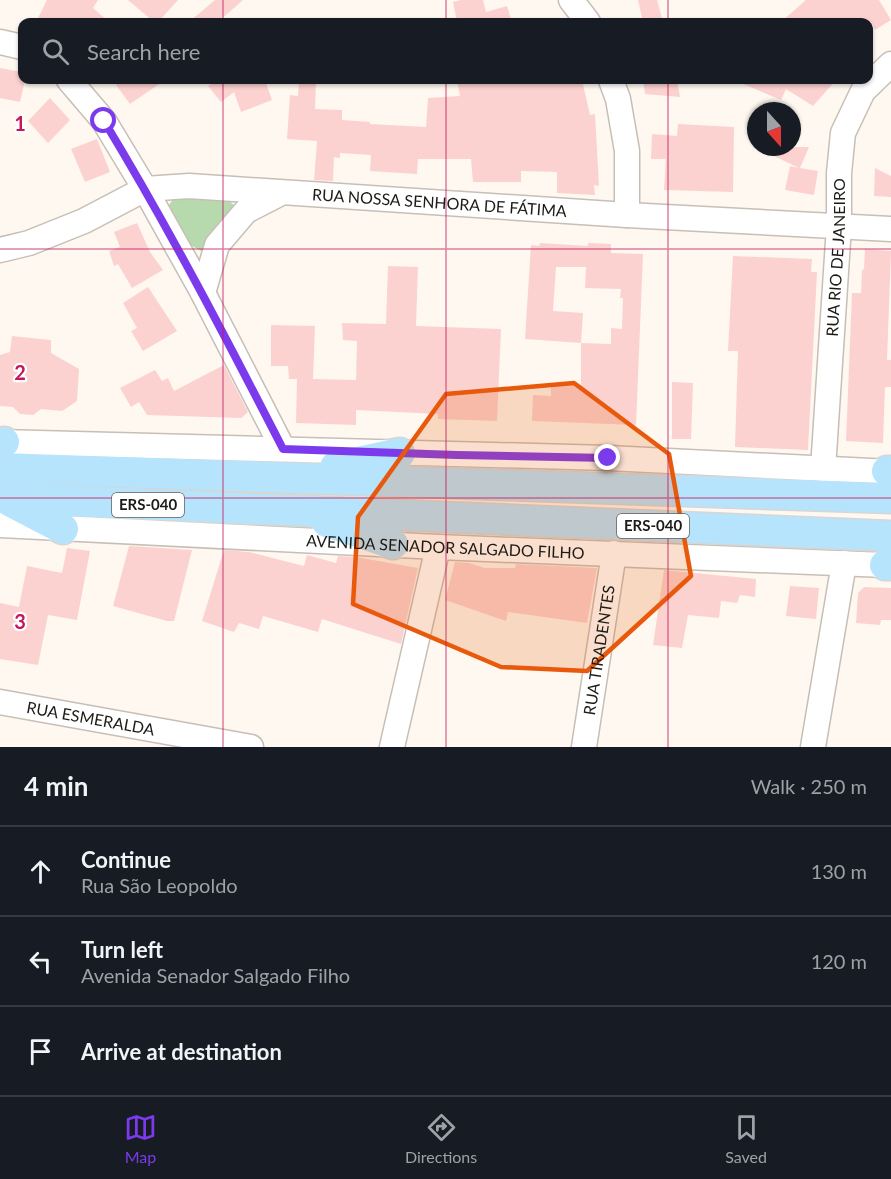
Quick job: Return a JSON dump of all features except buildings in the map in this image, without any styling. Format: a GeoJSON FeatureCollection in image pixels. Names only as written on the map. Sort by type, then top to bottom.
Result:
{"type":"FeatureCollection","features":[{"type":"Feature","properties":{"kind":"main road","name":"ERS-040"},"geometry":{"type":"LineString","coordinates":[[1,449],[286,463],[414,481],[890,478]]}},
{"type":"Feature","properties":{"kind":"main road"},"geometry":{"type":"LineString","coordinates":[[286,463],[400,453]]}},
{"type":"Feature","properties":{"kind":"main road"},"geometry":{"type":"LineString","coordinates":[[1,507],[63,529]]}},
{"type":"Feature","properties":{"kind":"main road","name":"AVENIDA SENADOR SALGADO FILHO"},"geometry":{"type":"LineString","coordinates":[[1,507],[296,511],[891,536]]}},
{"type":"Feature","properties":{"kind":"main road"},"geometry":{"type":"LineString","coordinates":[[296,511],[393,544]]}},
{"type":"Feature","properties":{"kind":"street"},"geometry":{"type":"LineString","coordinates":[[571,0],[585,18]]}},
{"type":"Feature","properties":{"kind":"street"},"geometry":{"type":"LineString","coordinates":[[0,42],[18,46]]}},
{"type":"Feature","properties":{"kind":"street","name":"RUA RIO DE JANEIRO"},"geometry":{"type":"LineString","coordinates":[[873,81],[891,64]]}},
{"type":"Feature","properties":{"kind":"street"},"geometry":{"type":"LineString","coordinates":[[72,84],[104,121],[145,189],[203,293],[286,463]]}},
{"type":"Feature","properties":{"kind":"street"},"geometry":{"type":"LineString","coordinates":[[612,84],[618,99],[627,151],[627,215]]}},
{"type":"Feature","properties":{"kind":"street","name":"RUA RIO DE JANEIRO"},"geometry":{"type":"LineString","coordinates":[[823,469],[843,133],[863,91],[870,84]]}},
{"type":"Feature","properties":{"kind":"street","name":"RUA NOSSA SENHORA DE FÁTIMA"},"geometry":{"type":"LineString","coordinates":[[0,250],[29,243],[84,221],[145,189],[189,186],[627,215],[891,229]]}},
{"type":"Feature","properties":{"kind":"street"},"geometry":{"type":"LineString","coordinates":[[203,293],[217,245],[246,211],[281,193]]}},
{"type":"Feature","properties":{"kind":"street"},"geometry":{"type":"LineString","coordinates":[[400,453],[608,458],[823,469],[890,478]]}},
{"type":"Feature","properties":{"kind":"street"},"geometry":{"type":"LineString","coordinates":[[392,747],[438,547],[415,516],[408,497],[414,481],[428,466],[457,455]]}},
{"type":"Feature","properties":{"kind":"street","name":"AVENIDA SENADOR SALGADO FILHO"},"geometry":{"type":"LineString","coordinates":[[63,529],[438,547],[889,564]]}},
{"type":"Feature","properties":{"kind":"street","name":"RUA TIRADENTES"},"geometry":{"type":"LineString","coordinates":[[584,747],[614,554]]}},
{"type":"Feature","properties":{"kind":"street"},"geometry":{"type":"LineString","coordinates":[[813,747],[844,563]]}},
{"type":"Feature","properties":{"kind":"street","name":"RUA ESMERALDA"},"geometry":{"type":"LineString","coordinates":[[0,702],[251,747]]}},
{"type":"Feature","properties":{"kind":"highlighted area"},"geometry":{"type":"Polygon","coordinates":[[[574,383],[669,454],[691,576],[587,671],[501,667],[353,604],[358,517],[446,394],[574,383]]]}},
{"type":"Feature","properties":{"kind":"green space"},"geometry":{"type":"Polygon","coordinates":[[[185,194],[226,198],[236,207],[201,251],[185,242],[166,210],[173,199],[185,194]]]}},
{"type":"Feature","properties":{"kind":"route"},"geometry":{"type":"LineString","coordinates":[[104,121],[203,293],[283,449],[608,458]]}}]}
